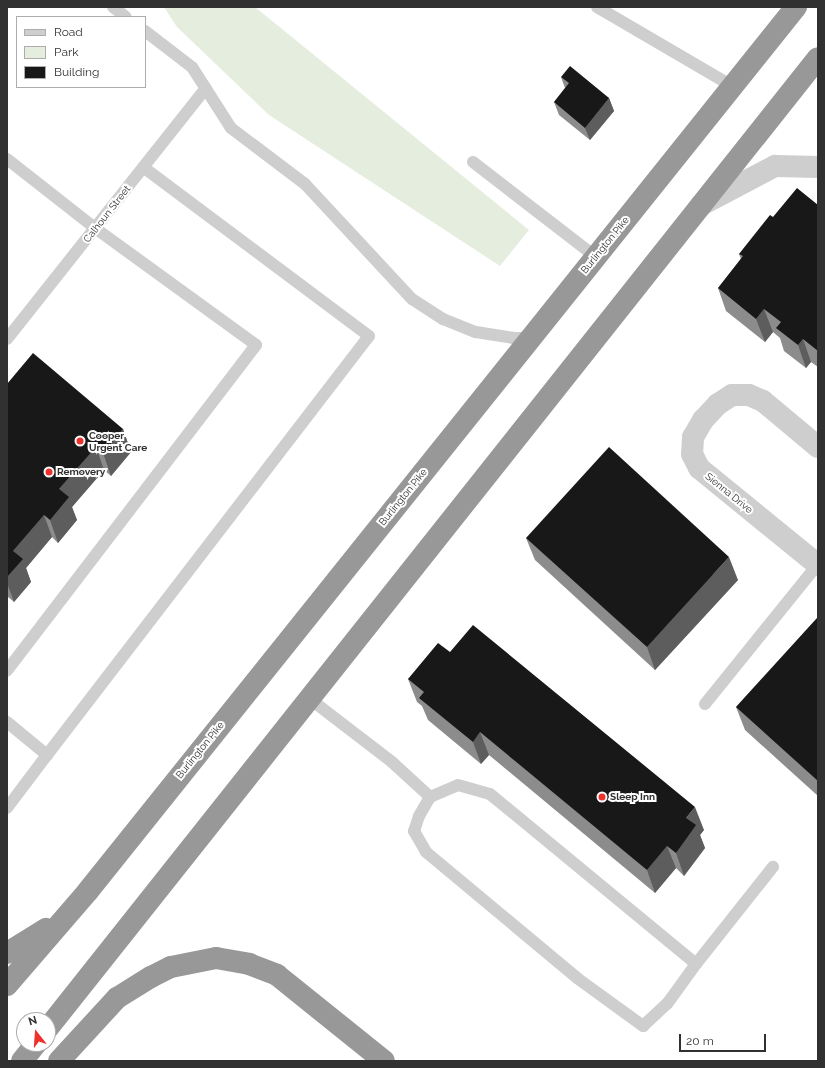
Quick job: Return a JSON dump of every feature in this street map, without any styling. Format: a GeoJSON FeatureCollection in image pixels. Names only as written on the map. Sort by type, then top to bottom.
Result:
{"type":"FeatureCollection","features":[{"type":"Feature","properties":{"kind":"highway","name":"Burlington Pike"},"geometry":{"type":"LineString","coordinates":[[7,985],[88,890],[796,7]]}},
{"type":"Feature","properties":{"kind":"highway"},"geometry":{"type":"LineString","coordinates":[[56,1018],[818,58]]}},
{"type":"Feature","properties":{"kind":"highway"},"geometry":{"type":"LineString","coordinates":[[7,954],[43,932],[88,890]]}},
{"type":"Feature","properties":{"kind":"highway"},"geometry":{"type":"LineString","coordinates":[[59,1061],[117,998],[151,976],[171,967],[216,958],[249,964],[277,975],[384,1061]]}},
{"type":"Feature","properties":{"kind":"highway"},"geometry":{"type":"LineString","coordinates":[[22,1061],[29,1052]]}},
{"type":"Feature","properties":{"kind":"street"},"geometry":{"type":"LineString","coordinates":[[701,205],[775,166],[818,167]]}},
{"type":"Feature","properties":{"kind":"street","name":"Sienna Drive"},"geometry":{"type":"LineString","coordinates":[[818,447],[763,401],[749,395],[732,395],[718,404],[703,420],[693,437],[692,454],[699,468],[818,565]]}},
{"type":"Feature","properties":{"kind":"lane"},"geometry":{"type":"LineString","coordinates":[[113,7],[125,16]]}},
{"type":"Feature","properties":{"kind":"lane"},"geometry":{"type":"LineString","coordinates":[[597,7],[732,86]]}},
{"type":"Feature","properties":{"kind":"lane"},"geometry":{"type":"LineString","coordinates":[[146,32],[192,67],[232,128],[305,184],[412,299],[443,319],[476,332],[506,337],[531,338]]}},
{"type":"Feature","properties":{"kind":"lane","name":"Calhoun Street"},"geometry":{"type":"LineString","coordinates":[[7,339],[206,88]]}},
{"type":"Feature","properties":{"kind":"lane"},"geometry":{"type":"LineString","coordinates":[[7,159],[95,228],[256,345],[7,672]]}},
{"type":"Feature","properties":{"kind":"lane"},"geometry":{"type":"LineString","coordinates":[[473,162],[596,257]]}},
{"type":"Feature","properties":{"kind":"lane"},"geometry":{"type":"LineString","coordinates":[[7,808],[369,336],[143,167]]}},
{"type":"Feature","properties":{"kind":"lane"},"geometry":{"type":"LineString","coordinates":[[705,704],[818,565]]}},
{"type":"Feature","properties":{"kind":"lane"},"geometry":{"type":"LineString","coordinates":[[310,699],[392,762],[430,797]]}},
{"type":"Feature","properties":{"kind":"lane"},"geometry":{"type":"LineString","coordinates":[[7,722],[47,755]]}},
{"type":"Feature","properties":{"kind":"lane"},"geometry":{"type":"LineString","coordinates":[[696,964],[490,794],[458,785],[430,797],[419,816],[414,831],[426,852],[577,978],[643,1026],[667,1004],[696,964],[773,866]]}},
{"type":"Feature","properties":{"kind":"green space"},"geometry":{"type":"Polygon","coordinates":[[[164,7],[255,7],[529,230],[500,266],[269,115],[177,27],[164,7]]]}},
{"type":"Feature","properties":{"kind":"building"},"geometry":{"type":"Polygon","coordinates":[[[570,66],[609,98],[585,128],[554,102],[569,83],[561,77],[570,66]]]}},
{"type":"Feature","properties":{"kind":"building"},"geometry":{"type":"Polygon","coordinates":[[[797,188],[818,205],[818,351],[803,339],[798,345],[776,328],[781,322],[764,309],[756,319],[718,288],[743,256],[739,254],[770,215],[773,217],[797,188]]]}},
{"type":"Feature","properties":{"kind":"building"},"geometry":{"type":"Polygon","coordinates":[[[33,353],[123,429],[103,453],[96,447],[59,489],[69,497],[50,520],[44,515],[13,551],[23,559],[7,577],[7,384],[33,353]]]}},
{"type":"Feature","properties":{"kind":"building"},"geometry":{"type":"Polygon","coordinates":[[[609,447],[729,557],[647,647],[526,538],[609,447]]]}},
{"type":"Feature","properties":{"kind":"building"},"geometry":{"type":"Polygon","coordinates":[[[818,617],[818,781],[736,707],[818,617]]]}},
{"type":"Feature","properties":{"kind":"building","name":"Sleep Inn"},"geometry":{"type":"Polygon","coordinates":[[[473,625],[695,807],[686,818],[696,825],[676,853],[667,846],[647,870],[480,732],[473,742],[419,698],[424,692],[408,679],[438,643],[450,652],[473,625]]]}},
{"type":"Feature","properties":{"kind":"place","name":"Cooper Urgent Care"},"geometry":{"type":"Point","coordinates":[80,441]}},
{"type":"Feature","properties":{"kind":"place","name":"Removery"},"geometry":{"type":"Point","coordinates":[49,472]}},
{"type":"Feature","properties":{"kind":"place","name":"Sleep Inn"},"geometry":{"type":"Point","coordinates":[602,797]}}]}
